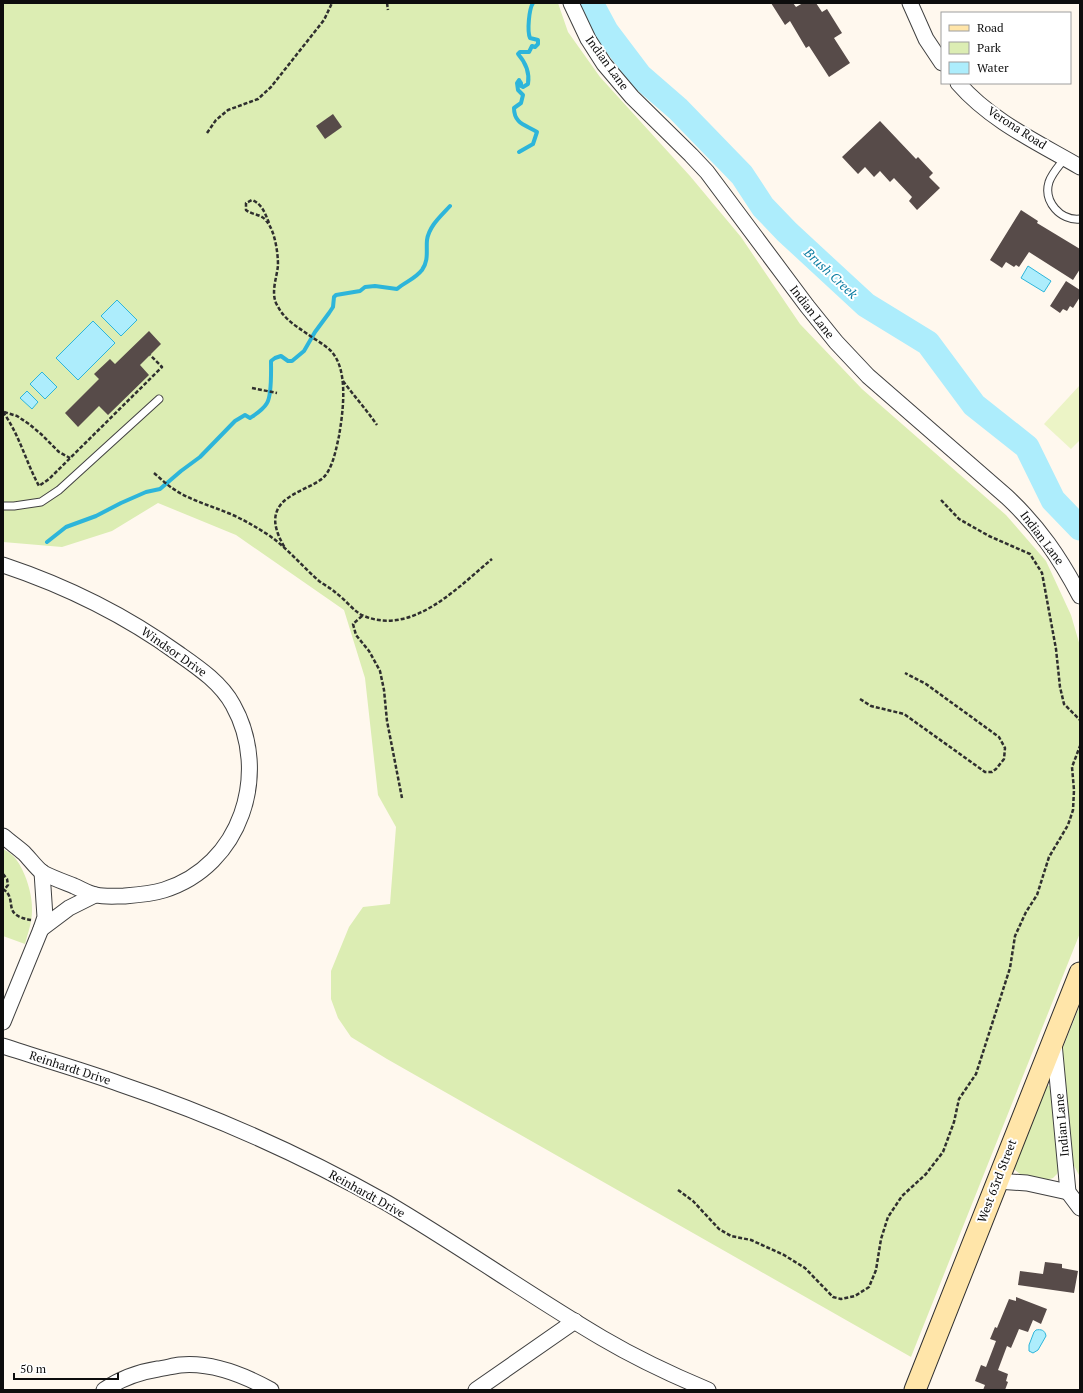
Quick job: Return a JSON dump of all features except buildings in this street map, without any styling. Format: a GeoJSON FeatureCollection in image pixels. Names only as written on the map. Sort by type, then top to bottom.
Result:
{"type":"FeatureCollection","features":[{"type":"Feature","properties":{"kind":"main road","name":"West 63rd Street"},"geometry":{"type":"LineString","coordinates":[[915,1390],[1080,973]]}},
{"type":"Feature","properties":{"kind":"street","name":"Indian Lane"},"geometry":{"type":"LineString","coordinates":[[571,3],[588,39],[604,64],[632,97],[707,172],[807,306],[836,342],[868,376],[1026,514],[1043,535],[1080,596]]}},
{"type":"Feature","properties":{"kind":"street"},"geometry":{"type":"LineString","coordinates":[[910,3],[926,39],[941,62]]}},
{"type":"Feature","properties":{"kind":"street","name":"Verona Road"},"geometry":{"type":"LineString","coordinates":[[959,84],[993,116],[1080,167]]}},
{"type":"Feature","properties":{"kind":"street","name":"Windsor Drive"},"geometry":{"type":"LineString","coordinates":[[3,565],[50,582],[82,596],[144,630],[200,668],[220,687],[232,704],[243,728],[248,746],[250,768],[249,786],[244,810],[237,826],[219,853],[204,868],[187,879],[165,889],[141,895],[110,896],[94,895],[42,872]]}},
{"type":"Feature","properties":{"kind":"street"},"geometry":{"type":"LineString","coordinates":[[3,836],[23,852],[42,872],[45,917],[36,924],[3,1022]]}},
{"type":"Feature","properties":{"kind":"street"},"geometry":{"type":"LineString","coordinates":[[36,924],[94,895]]}},
{"type":"Feature","properties":{"kind":"street","name":"Indian Lane"},"geometry":{"type":"LineString","coordinates":[[1053,1038],[1068,1192]]}},
{"type":"Feature","properties":{"kind":"street","name":"Reinhardt Drive"},"geometry":{"type":"LineString","coordinates":[[3,1046],[120,1084],[236,1128],[308,1161],[385,1202],[603,1339],[708,1390]]}},
{"type":"Feature","properties":{"kind":"street"},"geometry":{"type":"LineString","coordinates":[[997,1181],[1027,1184],[1068,1192],[1080,1208]]}},
{"type":"Feature","properties":{"kind":"street"},"geometry":{"type":"LineString","coordinates":[[476,1390],[575,1321]]}},
{"type":"Feature","properties":{"kind":"street"},"geometry":{"type":"LineString","coordinates":[[104,1390],[115,1383],[149,1370],[180,1365],[200,1365],[219,1368],[248,1378],[271,1390]]}},
{"type":"Feature","properties":{"kind":"lane"},"geometry":{"type":"LineString","coordinates":[[1065,158],[1049,182],[1049,199],[1055,210],[1074,220],[1080,220]]}},
{"type":"Feature","properties":{"kind":"lane"},"geometry":{"type":"LineString","coordinates":[[3,506],[42,502],[60,490],[159,399]]}},
{"type":"Feature","properties":{"kind":"path"},"geometry":{"type":"LineString","coordinates":[[206,133],[216,120],[228,110],[258,99],[271,87],[324,20],[332,3]]}},
{"type":"Feature","properties":{"kind":"path"},"geometry":{"type":"LineString","coordinates":[[387,3],[388,10]]}},
{"type":"Feature","properties":{"kind":"path"},"geometry":{"type":"LineString","coordinates":[[269,223],[262,216],[251,214],[246,210],[246,203],[252,200],[258,202],[269,223],[276,245],[278,265],[274,285],[275,301],[282,314],[331,351],[342,374],[343,400],[339,436],[332,463],[323,477],[287,498],[278,509],[275,520],[277,533],[285,548]]}},
{"type":"Feature","properties":{"kind":"path"},"geometry":{"type":"LineString","coordinates":[[3,412],[12,425],[39,486],[49,479],[162,367],[150,355]]}},
{"type":"Feature","properties":{"kind":"path"},"geometry":{"type":"LineString","coordinates":[[342,381],[353,396],[366,409],[377,425]]}},
{"type":"Feature","properties":{"kind":"path"},"geometry":{"type":"LineString","coordinates":[[252,388],[277,393]]}},
{"type":"Feature","properties":{"kind":"path"},"geometry":{"type":"LineString","coordinates":[[3,412],[17,416],[29,424],[59,452],[70,458]]}},
{"type":"Feature","properties":{"kind":"path"},"geometry":{"type":"LineString","coordinates":[[154,473],[173,489],[189,498],[230,513],[251,524],[285,548],[321,582],[337,593],[362,616],[376,620],[393,621],[413,616],[433,607],[492,559]]}},
{"type":"Feature","properties":{"kind":"path"},"geometry":{"type":"LineString","coordinates":[[941,500],[959,519],[989,536],[1030,554],[1042,573],[1056,649],[1060,687],[1064,704],[1080,720]]}},
{"type":"Feature","properties":{"kind":"path"},"geometry":{"type":"LineString","coordinates":[[362,616],[353,624],[356,635],[369,651],[380,671],[387,721],[402,798]]}},
{"type":"Feature","properties":{"kind":"path"},"geometry":{"type":"LineString","coordinates":[[860,699],[871,706],[904,714],[984,772],[992,772],[996,769],[1004,759],[1005,748],[999,737],[926,684],[905,673]]}},
{"type":"Feature","properties":{"kind":"path"},"geometry":{"type":"LineString","coordinates":[[678,1190],[693,1201],[719,1229],[731,1236],[751,1240],[784,1255],[805,1268],[833,1297],[841,1299],[855,1296],[869,1286],[876,1270],[881,1240],[888,1217],[902,1196],[926,1174],[943,1152],[954,1122],[959,1099],[976,1074],[1010,968],[1015,936],[1026,912],[1037,895],[1049,857],[1068,825],[1073,810],[1074,790],[1072,767],[1080,746]]}},
{"type":"Feature","properties":{"kind":"path"},"geometry":{"type":"LineString","coordinates":[[3,874],[7,879],[8,885],[3,889],[8,893],[10,899],[10,909],[13,913],[36,924]]}},
{"type":"Feature","properties":{"kind":"green space"},"geometry":{"type":"Polygon","coordinates":[[[3,3],[558,3],[568,32],[600,77],[690,176],[741,237],[800,324],[862,389],[1006,515],[1046,561],[1071,615],[1080,646],[1080,933],[911,1357],[387,1059],[351,1037],[338,1018],[331,999],[331,971],[349,927],[363,907],[390,904],[396,827],[378,795],[365,678],[344,610],[236,535],[158,503],[112,531],[62,547],[3,542],[3,3]]]}},
{"type":"Feature","properties":{"kind":"green space"},"geometry":{"type":"Polygon","coordinates":[[[1080,385],[1080,440],[1071,449],[1044,424],[1080,385]]]}},
{"type":"Feature","properties":{"kind":"green space"},"geometry":{"type":"Polygon","coordinates":[[[3,849],[12,855],[19,863],[30,890],[32,915],[25,944],[3,936],[3,849]]]}},
{"type":"Feature","properties":{"kind":"green space"},"geometry":{"type":"Polygon","coordinates":[[[1080,1005],[1080,1177],[1070,1158],[1060,1055],[1080,1005]]]}},
{"type":"Feature","properties":{"kind":"green space"},"geometry":{"type":"Polygon","coordinates":[[[1047,1085],[1052,1087],[1054,1130],[1059,1167],[1057,1174],[1053,1178],[1046,1180],[1020,1174],[1015,1170],[1015,1164],[1047,1085]]]}},
{"type":"Feature","properties":{"kind":"water"},"geometry":{"type":"Polygon","coordinates":[[[1028,266],[1051,281],[1044,292],[1021,278],[1028,266]]]}},
{"type":"Feature","properties":{"kind":"water"},"geometry":{"type":"Polygon","coordinates":[[[117,300],[137,320],[121,336],[101,316],[117,300]]]}},
{"type":"Feature","properties":{"kind":"water"},"geometry":{"type":"Polygon","coordinates":[[[93,321],[115,343],[78,380],[56,358],[93,321]]]}},
{"type":"Feature","properties":{"kind":"water"},"geometry":{"type":"Polygon","coordinates":[[[42,372],[57,387],[45,399],[30,384],[42,372]]]}},
{"type":"Feature","properties":{"kind":"water"},"geometry":{"type":"Polygon","coordinates":[[[27,391],[38,402],[32,409],[20,398],[27,391]]]}},
{"type":"Feature","properties":{"kind":"water"},"geometry":{"type":"Polygon","coordinates":[[[1036,1330],[1042,1330],[1045,1332],[1046,1336],[1038,1350],[1033,1353],[1029,1351],[1029,1345],[1036,1330]]]}},
{"type":"Feature","properties":{"kind":"waterway"},"geometry":{"type":"LineString","coordinates":[[519,152],[533,144],[537,132],[518,121],[514,108],[521,103],[523,95],[518,90],[517,83],[519,80],[521,86],[523,87],[528,84],[527,68],[518,54],[520,52],[529,52],[532,46],[535,47],[538,44],[538,40],[530,38],[529,35],[530,15],[533,3]]}},
{"type":"Feature","properties":{"kind":"waterway","name":"Brush Creek"},"geometry":{"type":"LineString","coordinates":[[591,3],[606,31],[640,76],[678,109],[742,175],[763,207],[787,232],[866,305],[928,343],[974,405],[1027,447],[1053,500],[1080,528]]}},
{"type":"Feature","properties":{"kind":"waterway"},"geometry":{"type":"LineString","coordinates":[[47,542],[66,527],[96,516],[146,492],[160,489],[200,457],[235,421],[245,415],[250,418],[264,408],[270,394],[271,361],[281,356],[288,361],[292,361],[304,351],[315,332],[333,307],[334,297],[336,295],[360,291],[365,287],[375,286],[397,289],[416,276],[426,263],[427,240],[430,230],[450,206]]}}]}
